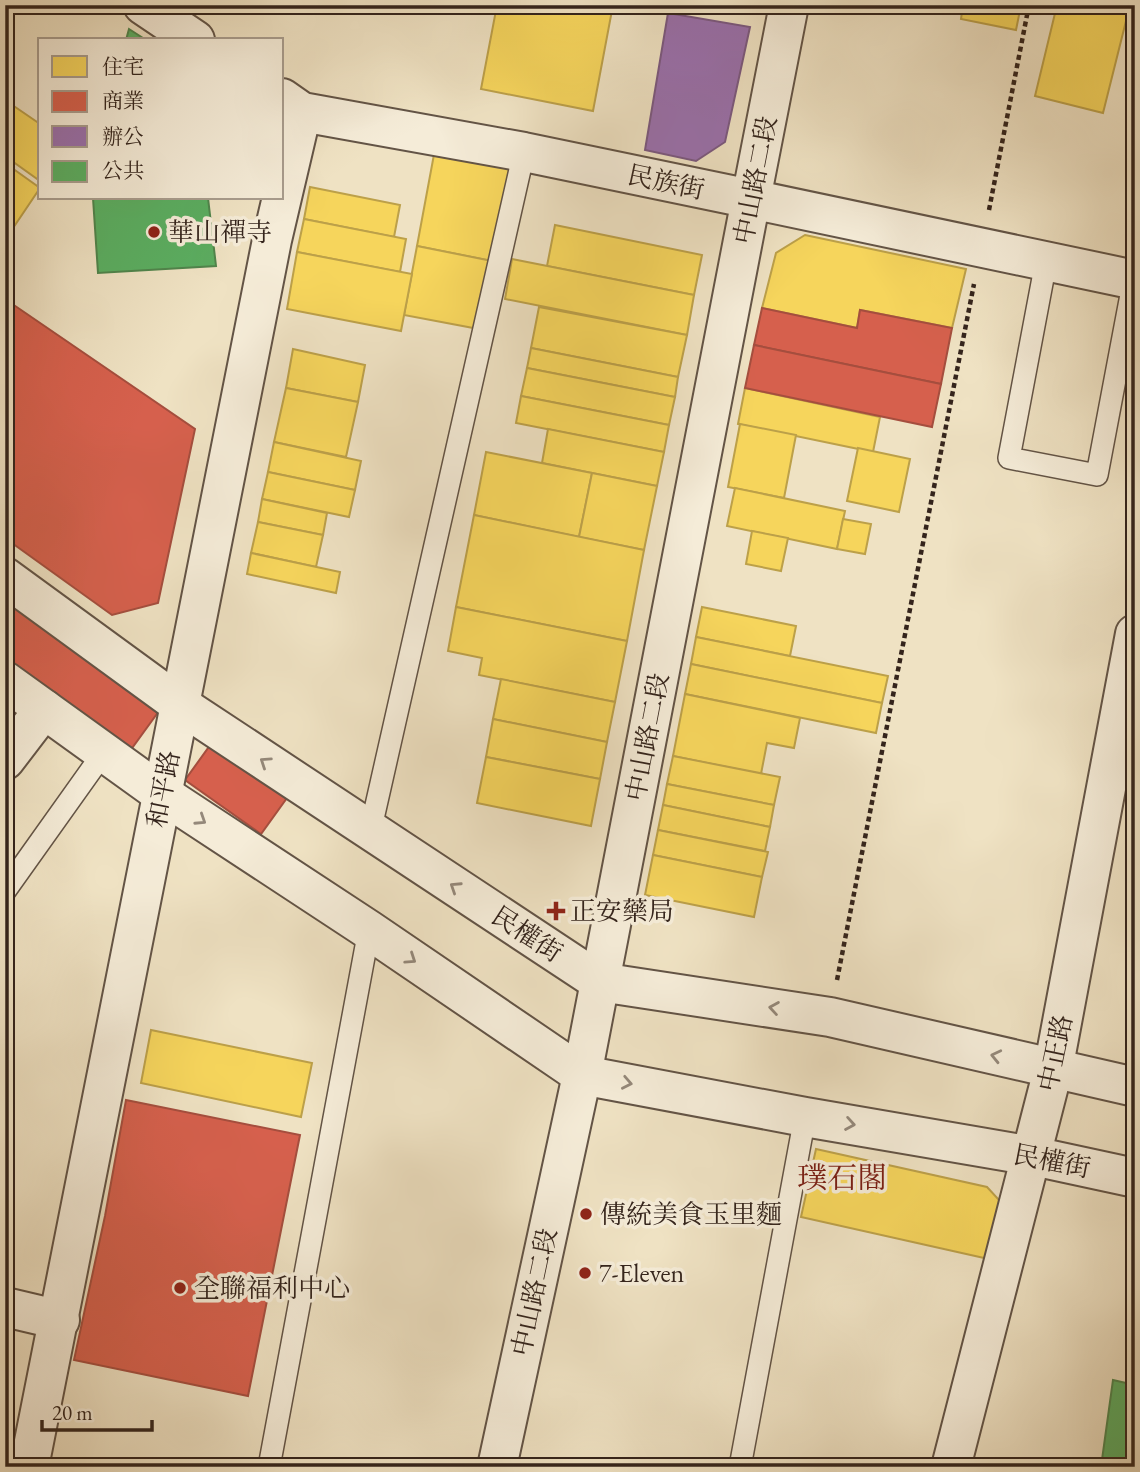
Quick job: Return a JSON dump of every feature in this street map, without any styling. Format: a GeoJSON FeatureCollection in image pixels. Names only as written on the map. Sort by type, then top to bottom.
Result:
{"type":"FeatureCollection","features":[{"type":"Feature","properties":{"kind":"street"},"geometry":{"type":"LineString","coordinates":[[143,5],[192,38]]}},
{"type":"Feature","properties":{"kind":"street","name":"中山路二段"},"geometry":{"type":"LineString","coordinates":[[497,1467],[582,1075],[789,5]]}},
{"type":"Feature","properties":{"kind":"street","name":"民族街"},"geometry":{"type":"LineString","coordinates":[[292,105],[1134,279]]}},
{"type":"Feature","properties":{"kind":"street","name":"和平路"},"geometry":{"type":"LineString","coordinates":[[284,159],[292,105]]}},
{"type":"Feature","properties":{"kind":"street","name":"和平路"},"geometry":{"type":"LineString","coordinates":[[29,1467],[278,200]]}},
{"type":"Feature","properties":{"kind":"street","name":"民權街"},"geometry":{"type":"LineString","coordinates":[[5,577],[179,704],[600,982],[830,1017],[1135,1087]]}},
{"type":"Feature","properties":{"kind":"street","name":"中正路"},"geometry":{"type":"LineString","coordinates":[[951,1467],[1053,1070],[1135,634]]}},
{"type":"Feature","properties":{"kind":"street","name":"民權街"},"geometry":{"type":"LineString","coordinates":[[5,681],[162,794],[582,1075],[1032,1156],[1135,1178]]}},
{"type":"Feature","properties":{"kind":"street"},"geometry":{"type":"LineString","coordinates":[[5,760],[44,709]]}},
{"type":"Feature","properties":{"kind":"street"},"geometry":{"type":"LineString","coordinates":[[5,1307],[60,1320]]}},
{"type":"Feature","properties":{"kind":"lane"},"geometry":{"type":"LineString","coordinates":[[370,832],[524,152]]}},
{"type":"Feature","properties":{"kind":"lane"},"geometry":{"type":"LineString","coordinates":[[1046,262],[1009,458],[1046,466],[1097,475],[1134,279]]}},
{"type":"Feature","properties":{"kind":"lane"},"geometry":{"type":"LineString","coordinates":[[5,891],[104,752]]}},
{"type":"Feature","properties":{"kind":"lane"},"geometry":{"type":"LineString","coordinates":[[270,1467],[369,930]]}},
{"type":"Feature","properties":{"kind":"lane"},"geometry":{"type":"LineString","coordinates":[[740,1467],[805,1117]]}},
{"type":"Feature","properties":{"kind":"path"},"geometry":{"type":"LineString","coordinates":[[830,1017],[1029,5]]}},
{"type":"Feature","properties":{"kind":"building: 住宅"},"geometry":{"type":"Polygon","coordinates":[[[497,5],[613,5],[593,111],[481,89],[497,5]]]}},
{"type":"Feature","properties":{"kind":"building: 住宅"},"geometry":{"type":"Polygon","coordinates":[[[963,5],[1021,5],[1016,30],[961,19],[963,5]]]}},
{"type":"Feature","properties":{"kind":"building: 住宅"},"geometry":{"type":"Polygon","coordinates":[[[1057,5],[1130,5],[1103,113],[1035,96],[1057,5]]]}},
{"type":"Feature","properties":{"kind":"building: 住宅"},"geometry":{"type":"Polygon","coordinates":[[[5,100],[38,123],[38,180],[5,156],[5,100]]]}},
{"type":"Feature","properties":{"kind":"building: 住宅"},"geometry":{"type":"Polygon","coordinates":[[[435,149],[515,165],[497,262],[417,246],[435,149]]]}},
{"type":"Feature","properties":{"kind":"building: 住宅"},"geometry":{"type":"Polygon","coordinates":[[[5,163],[38,187],[38,191],[5,240],[5,163]]]}},
{"type":"Feature","properties":{"kind":"building: 住宅"},"geometry":{"type":"Polygon","coordinates":[[[310,187],[400,205],[394,237],[304,219],[310,187]]]}},
{"type":"Feature","properties":{"kind":"building: 住宅"},"geometry":{"type":"Polygon","coordinates":[[[304,219],[406,239],[400,272],[297,252],[304,219]]]}},
{"type":"Feature","properties":{"kind":"building: 住宅"},"geometry":{"type":"Polygon","coordinates":[[[555,225],[702,255],[694,295],[547,266],[555,225]]]}},
{"type":"Feature","properties":{"kind":"building: 住宅"},"geometry":{"type":"Polygon","coordinates":[[[805,235],[966,269],[952,328],[860,310],[857,328],[762,308],[776,253],[805,235]]]}},
{"type":"Feature","properties":{"kind":"building: 住宅"},"geometry":{"type":"Polygon","coordinates":[[[417,246],[497,262],[484,330],[404,315],[417,246]]]}},
{"type":"Feature","properties":{"kind":"building: 住宅"},"geometry":{"type":"Polygon","coordinates":[[[297,252],[412,274],[401,331],[287,309],[297,252]]]}},
{"type":"Feature","properties":{"kind":"building: 住宅"},"geometry":{"type":"Polygon","coordinates":[[[512,259],[694,295],[687,335],[505,299],[512,259]]]}},
{"type":"Feature","properties":{"kind":"building: 住宅"},"geometry":{"type":"Polygon","coordinates":[[[539,307],[687,335],[678,377],[531,348],[539,307]]]}},
{"type":"Feature","properties":{"kind":"building: 住宅"},"geometry":{"type":"Polygon","coordinates":[[[531,348],[678,377],[675,397],[527,368],[531,348]]]}},
{"type":"Feature","properties":{"kind":"building: 住宅"},"geometry":{"type":"Polygon","coordinates":[[[293,349],[365,365],[358,402],[286,388],[293,349]]]}},
{"type":"Feature","properties":{"kind":"building: 住宅"},"geometry":{"type":"Polygon","coordinates":[[[527,368],[675,397],[669,425],[521,396],[527,368]]]}},
{"type":"Feature","properties":{"kind":"building: 住宅"},"geometry":{"type":"Polygon","coordinates":[[[286,388],[358,402],[346,457],[274,442],[286,388]]]}},
{"type":"Feature","properties":{"kind":"building: 住宅"},"geometry":{"type":"Polygon","coordinates":[[[745,388],[880,417],[873,452],[738,424],[745,388]]]}},
{"type":"Feature","properties":{"kind":"building: 住宅"},"geometry":{"type":"Polygon","coordinates":[[[521,396],[669,425],[664,452],[516,423],[521,396]]]}},
{"type":"Feature","properties":{"kind":"building: 住宅"},"geometry":{"type":"Polygon","coordinates":[[[740,424],[796,435],[784,498],[728,487],[740,424]]]}},
{"type":"Feature","properties":{"kind":"building: 住宅"},"geometry":{"type":"Polygon","coordinates":[[[548,429],[664,452],[657,486],[542,463],[548,429]]]}},
{"type":"Feature","properties":{"kind":"building: 住宅"},"geometry":{"type":"Polygon","coordinates":[[[274,442],[361,461],[355,490],[268,472],[274,442]]]}},
{"type":"Feature","properties":{"kind":"building: 住宅"},"geometry":{"type":"Polygon","coordinates":[[[858,448],[910,459],[899,512],[847,501],[858,448]]]}},
{"type":"Feature","properties":{"kind":"building: 住宅"},"geometry":{"type":"Polygon","coordinates":[[[486,452],[592,473],[579,537],[474,515],[486,452]]]}},
{"type":"Feature","properties":{"kind":"building: 住宅"},"geometry":{"type":"Polygon","coordinates":[[[268,472],[355,490],[349,517],[262,499],[268,472]]]}},
{"type":"Feature","properties":{"kind":"building: 住宅"},"geometry":{"type":"Polygon","coordinates":[[[592,473],[657,486],[644,550],[579,537],[592,473]]]}},
{"type":"Feature","properties":{"kind":"building: 住宅"},"geometry":{"type":"Polygon","coordinates":[[[735,488],[845,511],[837,549],[727,526],[735,488]]]}},
{"type":"Feature","properties":{"kind":"building: 住宅"},"geometry":{"type":"Polygon","coordinates":[[[262,499],[327,513],[323,535],[258,522],[262,499]]]}},
{"type":"Feature","properties":{"kind":"building: 住宅"},"geometry":{"type":"Polygon","coordinates":[[[474,515],[644,550],[627,641],[456,607],[474,515]]]}},
{"type":"Feature","properties":{"kind":"building: 住宅"},"geometry":{"type":"Polygon","coordinates":[[[843,519],[871,524],[865,554],[837,549],[843,519]]]}},
{"type":"Feature","properties":{"kind":"building: 住宅"},"geometry":{"type":"Polygon","coordinates":[[[258,522],[323,535],[316,567],[251,553],[258,522]]]}},
{"type":"Feature","properties":{"kind":"building: 住宅"},"geometry":{"type":"Polygon","coordinates":[[[752,531],[788,538],[781,571],[746,564],[752,531]]]}},
{"type":"Feature","properties":{"kind":"building: 住宅"},"geometry":{"type":"Polygon","coordinates":[[[251,553],[340,572],[336,593],[247,574],[251,553]]]}},
{"type":"Feature","properties":{"kind":"building: 住宅"},"geometry":{"type":"Polygon","coordinates":[[[456,607],[627,641],[615,702],[479,675],[482,658],[448,651],[456,607]]]}},
{"type":"Feature","properties":{"kind":"building: 住宅"},"geometry":{"type":"Polygon","coordinates":[[[702,607],[796,626],[790,656],[696,637],[702,607]]]}},
{"type":"Feature","properties":{"kind":"building: 住宅"},"geometry":{"type":"Polygon","coordinates":[[[696,637],[888,676],[882,703],[691,664],[696,637]]]}},
{"type":"Feature","properties":{"kind":"building: 住宅"},"geometry":{"type":"Polygon","coordinates":[[[691,664],[882,703],[876,733],[685,694],[691,664]]]}},
{"type":"Feature","properties":{"kind":"building: 住宅"},"geometry":{"type":"Polygon","coordinates":[[[501,679],[615,702],[607,742],[493,719],[501,679]]]}},
{"type":"Feature","properties":{"kind":"building: 住宅"},"geometry":{"type":"Polygon","coordinates":[[[685,694],[800,718],[794,748],[767,743],[761,774],[673,756],[685,694]]]}},
{"type":"Feature","properties":{"kind":"building: 住宅"},"geometry":{"type":"Polygon","coordinates":[[[493,719],[607,742],[600,779],[486,757],[493,719]]]}},
{"type":"Feature","properties":{"kind":"building: 住宅"},"geometry":{"type":"Polygon","coordinates":[[[673,756],[780,777],[774,805],[667,784],[673,756]]]}},
{"type":"Feature","properties":{"kind":"building: 住宅"},"geometry":{"type":"Polygon","coordinates":[[[486,757],[600,779],[591,826],[477,803],[486,757]]]}},
{"type":"Feature","properties":{"kind":"building: 住宅"},"geometry":{"type":"Polygon","coordinates":[[[667,784],[774,805],[770,827],[663,805],[667,784]]]}},
{"type":"Feature","properties":{"kind":"building: 住宅"},"geometry":{"type":"Polygon","coordinates":[[[663,805],[770,827],[765,851],[658,830],[663,805]]]}},
{"type":"Feature","properties":{"kind":"building: 住宅"},"geometry":{"type":"Polygon","coordinates":[[[658,830],[768,852],[762,877],[653,855],[658,830]]]}},
{"type":"Feature","properties":{"kind":"building: 住宅"},"geometry":{"type":"Polygon","coordinates":[[[653,855],[762,877],[754,917],[645,895],[653,855]]]}},
{"type":"Feature","properties":{"kind":"building: 住宅"},"geometry":{"type":"Polygon","coordinates":[[[151,1030],[312,1063],[301,1117],[141,1083],[151,1030]]]}},
{"type":"Feature","properties":{"kind":"building: 住宅"},"geometry":{"type":"Polygon","coordinates":[[[816,1149],[987,1187],[1000,1201],[993,1260],[801,1217],[816,1149]]]}},
{"type":"Feature","properties":{"kind":"building: 商業"},"geometry":{"type":"Polygon","coordinates":[[[5,299],[195,429],[158,603],[112,615],[5,538],[5,299]]]}},
{"type":"Feature","properties":{"kind":"building: 商業"},"geometry":{"type":"Polygon","coordinates":[[[762,308],[857,328],[860,310],[952,328],[941,384],[754,345],[762,308]]]}},
{"type":"Feature","properties":{"kind":"building: 商業"},"geometry":{"type":"Polygon","coordinates":[[[754,345],[941,384],[932,427],[745,388],[754,345]]]}},
{"type":"Feature","properties":{"kind":"building: 商業"},"geometry":{"type":"Polygon","coordinates":[[[5,600],[159,711],[127,755],[5,667],[5,600]]]}},
{"type":"Feature","properties":{"kind":"building: 商業"},"geometry":{"type":"Polygon","coordinates":[[[216,737],[292,791],[261,834],[185,780],[216,737]]]}},
{"type":"Feature","properties":{"kind":"building: 商業","name":"全聯福利中心"},"geometry":{"type":"Polygon","coordinates":[[[126,1100],[300,1135],[248,1396],[74,1360],[105,1216],[126,1100]]]}},
{"type":"Feature","properties":{"kind":"building: 辦公"},"geometry":{"type":"Polygon","coordinates":[[[668,13],[750,27],[725,142],[696,161],[645,150],[668,13]]]}},
{"type":"Feature","properties":{"kind":"building: 公共"},"geometry":{"type":"Polygon","coordinates":[[[129,29],[143,38],[127,38],[129,29]]]}},
{"type":"Feature","properties":{"kind":"building: 公共","name":"華山禪寺"},"geometry":{"type":"Polygon","coordinates":[[[93,200],[208,200],[216,266],[98,273],[93,200]]]}},
{"type":"Feature","properties":{"kind":"building: 公共"},"geometry":{"type":"Polygon","coordinates":[[[1113,1380],[1135,1385],[1135,1467],[1101,1467],[1113,1380]]]}},
{"type":"Feature","properties":{"kind":"place","name":"華山禪寺"},"geometry":{"type":"Point","coordinates":[154,232]}},
{"type":"Feature","properties":{"kind":"place","name":"正安藥局"},"geometry":{"type":"Point","coordinates":[556,911]}},
{"type":"Feature","properties":{"kind":"place","name":"傳統美食玉里麵"},"geometry":{"type":"Point","coordinates":[586,1214]}},
{"type":"Feature","properties":{"kind":"place","name":"7-Eleven"},"geometry":{"type":"Point","coordinates":[585,1273]}},
{"type":"Feature","properties":{"kind":"place","name":"全聯福利中心"},"geometry":{"type":"Point","coordinates":[180,1288]}},
{"type":"Feature","properties":{"kind":"district","name":"璞石閣"},"geometry":{"type":"Point","coordinates":[842,1178]}}]}
